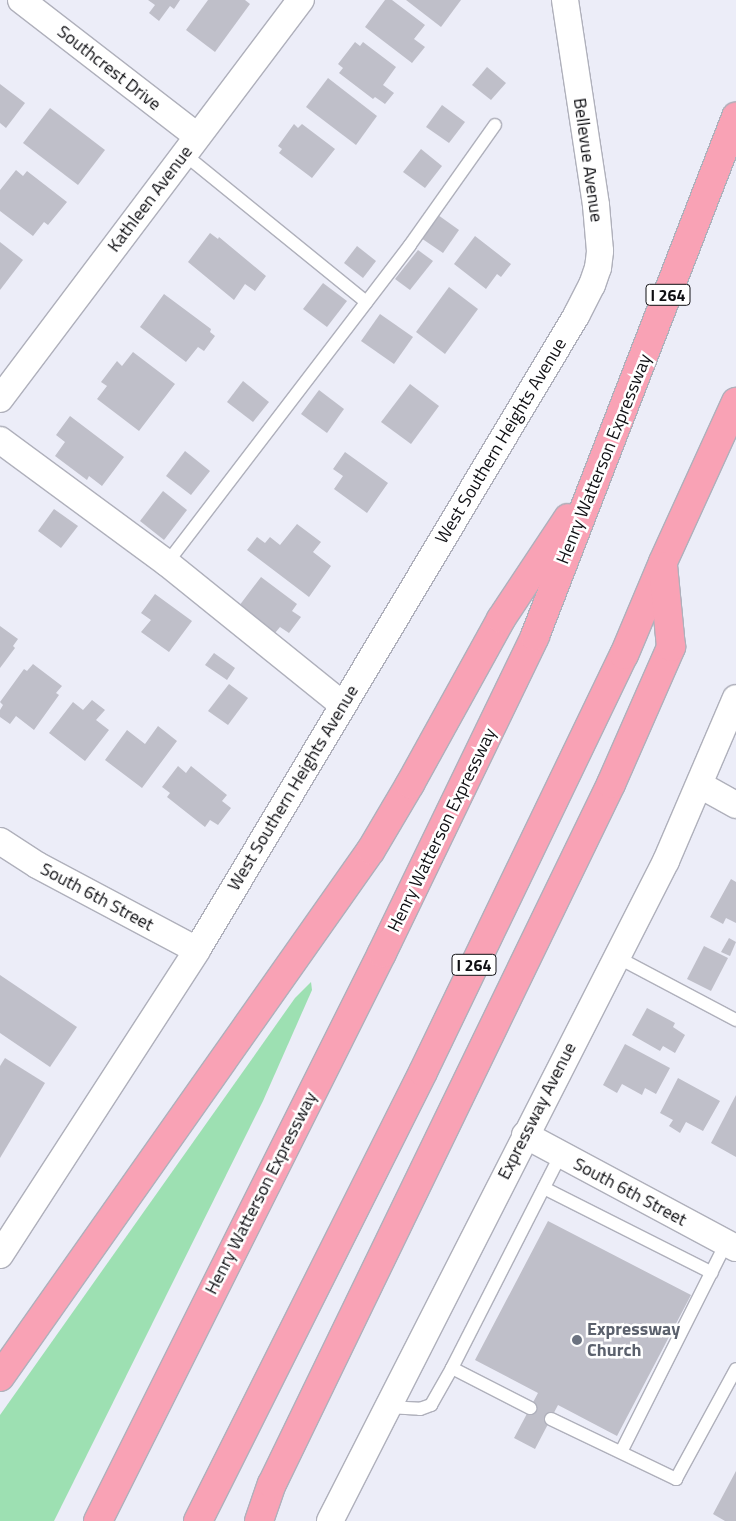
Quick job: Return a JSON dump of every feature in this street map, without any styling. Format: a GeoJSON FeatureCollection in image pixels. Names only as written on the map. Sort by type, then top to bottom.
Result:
{"type":"FeatureCollection","features":[{"type":"Feature","properties":{"kind":"highway","name":"Henry Watterson Expressway"},"geometry":{"type":"LineString","coordinates":[[98,1521],[382,953],[526,653],[736,117]]}},
{"type":"Feature","properties":{"kind":"highway","name":"I 264"},"geometry":{"type":"LineString","coordinates":[[198,1521],[427,1063],[624,655],[663,562],[736,402]]}},
{"type":"Feature","properties":{"kind":"highway"},"geometry":{"type":"LineString","coordinates":[[0,1377],[371,850],[420,768],[501,619],[598,473]]}},
{"type":"Feature","properties":{"kind":"highway"},"geometry":{"type":"LineString","coordinates":[[259,1521],[272,1484],[611,784],[671,647],[663,562]]}},
{"type":"Feature","properties":{"kind":"street","name":"Southcrest Drive"},"geometry":{"type":"LineString","coordinates":[[21,0],[190,145]]}},
{"type":"Feature","properties":{"kind":"street","name":"Kathleen Avenue"},"geometry":{"type":"LineString","coordinates":[[0,399],[300,0]]}},
{"type":"Feature","properties":{"kind":"street","name":"Bellevue Avenue"},"geometry":{"type":"LineString","coordinates":[[565,0],[596,205],[600,252],[598,268],[592,285],[576,316]]}},
{"type":"Feature","properties":{"kind":"street","name":"West Southern Heights Avenue"},"geometry":{"type":"LineString","coordinates":[[0,1254],[197,950],[576,316]]}},
{"type":"Feature","properties":{"kind":"street"},"geometry":{"type":"LineString","coordinates":[[0,440],[167,563],[343,705]]}},
{"type":"Feature","properties":{"kind":"street","name":"Expressway Avenue"},"geometry":{"type":"LineString","coordinates":[[330,1521],[666,861],[736,698]]}},
{"type":"Feature","properties":{"kind":"street"},"geometry":{"type":"LineString","coordinates":[[700,785],[736,805]]}},
{"type":"Feature","properties":{"kind":"street","name":"South 6th Street"},"geometry":{"type":"LineString","coordinates":[[0,841],[37,865],[197,950]]}},
{"type":"Feature","properties":{"kind":"street","name":"South 6th Street"},"geometry":{"type":"LineString","coordinates":[[525,1135],[731,1245]]}},
{"type":"Feature","properties":{"kind":"lane"},"geometry":{"type":"LineString","coordinates":[[167,563],[410,245],[496,125]]}},
{"type":"Feature","properties":{"kind":"lane"},"geometry":{"type":"LineString","coordinates":[[190,145],[366,302]]}},
{"type":"Feature","properties":{"kind":"lane"},"geometry":{"type":"LineString","coordinates":[[616,957],[736,1020]]}},
{"type":"Feature","properties":{"kind":"lane"},"geometry":{"type":"LineString","coordinates":[[387,1407],[420,1410],[431,1405],[452,1368],[561,1154]]}},
{"type":"Feature","properties":{"kind":"lane"},"geometry":{"type":"LineString","coordinates":[[544,1188],[712,1273]]}},
{"type":"Feature","properties":{"kind":"lane"},"geometry":{"type":"LineString","coordinates":[[621,1452],[712,1273],[731,1245]]}},
{"type":"Feature","properties":{"kind":"lane"},"geometry":{"type":"LineString","coordinates":[[452,1368],[530,1408]]}},
{"type":"Feature","properties":{"kind":"lane"},"geometry":{"type":"LineString","coordinates":[[551,1418],[676,1479],[736,1369]]}},
{"type":"Feature","properties":{"kind":"green space"},"geometry":{"type":"Polygon","coordinates":[[[311,982],[312,990],[263,1101],[54,1521],[0,1521],[0,1415],[295,998],[311,982]]]}},
{"type":"Feature","properties":{"kind":"building"},"geometry":{"type":"Polygon","coordinates":[[[148,0],[180,0],[174,9],[170,6],[159,21],[149,13],[155,5],[148,0]]]}},
{"type":"Feature","properties":{"kind":"building"},"geometry":{"type":"Polygon","coordinates":[[[208,0],[245,0],[250,4],[215,52],[186,30],[208,0]]]}},
{"type":"Feature","properties":{"kind":"building"},"geometry":{"type":"Polygon","coordinates":[[[385,0],[392,0],[425,25],[414,39],[425,47],[412,63],[365,27],[385,0]]]}},
{"type":"Feature","properties":{"kind":"building"},"geometry":{"type":"Polygon","coordinates":[[[406,0],[461,0],[441,27],[406,0]]]}},
{"type":"Feature","properties":{"kind":"building"},"geometry":{"type":"Polygon","coordinates":[[[355,42],[360,46],[363,42],[396,67],[383,85],[394,93],[385,104],[375,97],[373,99],[339,73],[343,68],[338,64],[355,42]]]}},
{"type":"Feature","properties":{"kind":"building"},"geometry":{"type":"Polygon","coordinates":[[[487,67],[506,83],[491,100],[472,85],[487,67]]]}},
{"type":"Feature","properties":{"kind":"building"},"geometry":{"type":"Polygon","coordinates":[[[328,78],[377,116],[356,145],[306,107],[328,78]]]}},
{"type":"Feature","properties":{"kind":"building"},"geometry":{"type":"Polygon","coordinates":[[[0,84],[25,103],[6,128],[0,123],[0,84]]]}},
{"type":"Feature","properties":{"kind":"building"},"geometry":{"type":"Polygon","coordinates":[[[442,105],[465,122],[449,143],[426,127],[442,105]]]}},
{"type":"Feature","properties":{"kind":"building"},"geometry":{"type":"Polygon","coordinates":[[[50,108],[105,150],[78,185],[23,143],[50,108]]]}},
{"type":"Feature","properties":{"kind":"building"},"geometry":{"type":"Polygon","coordinates":[[[294,124],[298,128],[302,124],[335,149],[312,178],[279,153],[282,149],[278,146],[294,124]]]}},
{"type":"Feature","properties":{"kind":"building"},"geometry":{"type":"Polygon","coordinates":[[[421,149],[442,166],[425,188],[403,172],[421,149]]]}},
{"type":"Feature","properties":{"kind":"building"},"geometry":{"type":"Polygon","coordinates":[[[16,170],[23,176],[27,171],[67,202],[48,225],[44,222],[33,236],[0,211],[0,190],[16,170]]]}},
{"type":"Feature","properties":{"kind":"building"},"geometry":{"type":"Polygon","coordinates":[[[438,215],[459,230],[443,253],[421,238],[438,215]]]}},
{"type":"Feature","properties":{"kind":"building"},"geometry":{"type":"Polygon","coordinates":[[[210,233],[218,239],[219,237],[266,276],[255,291],[245,284],[234,300],[188,262],[210,233]]]}},
{"type":"Feature","properties":{"kind":"building"},"geometry":{"type":"Polygon","coordinates":[[[475,236],[511,264],[501,277],[497,274],[486,289],[454,264],[475,236]]]}},
{"type":"Feature","properties":{"kind":"building"},"geometry":{"type":"Polygon","coordinates":[[[0,242],[23,260],[0,290],[0,242]]]}},
{"type":"Feature","properties":{"kind":"building"},"geometry":{"type":"Polygon","coordinates":[[[357,246],[376,261],[363,278],[344,263],[357,246]]]}},
{"type":"Feature","properties":{"kind":"building"},"geometry":{"type":"Polygon","coordinates":[[[418,250],[433,261],[410,290],[395,279],[418,250]]]}},
{"type":"Feature","properties":{"kind":"building"},"geometry":{"type":"Polygon","coordinates":[[[323,283],[347,301],[327,327],[303,309],[323,283]]]}},
{"type":"Feature","properties":{"kind":"building"},"geometry":{"type":"Polygon","coordinates":[[[449,287],[478,309],[445,354],[416,332],[449,287]]]}},
{"type":"Feature","properties":{"kind":"building"},"geometry":{"type":"Polygon","coordinates":[[[164,294],[211,329],[210,332],[215,336],[204,351],[198,347],[186,362],[140,327],[164,294]]]}},
{"type":"Feature","properties":{"kind":"building"},"geometry":{"type":"Polygon","coordinates":[[[380,314],[413,337],[394,364],[361,341],[380,314]]]}},
{"type":"Feature","properties":{"kind":"building"},"geometry":{"type":"Polygon","coordinates":[[[133,352],[175,384],[139,431],[97,399],[107,386],[101,382],[117,361],[122,366],[133,352]]]}},
{"type":"Feature","properties":{"kind":"building"},"geometry":{"type":"Polygon","coordinates":[[[243,381],[269,402],[253,422],[227,402],[243,381]]]}},
{"type":"Feature","properties":{"kind":"building"},"geometry":{"type":"Polygon","coordinates":[[[410,384],[439,406],[411,444],[381,422],[410,384]]]}},
{"type":"Feature","properties":{"kind":"building"},"geometry":{"type":"Polygon","coordinates":[[[319,390],[344,409],[327,433],[301,414],[319,390]]]}},
{"type":"Feature","properties":{"kind":"building"},"geometry":{"type":"Polygon","coordinates":[[[70,416],[124,457],[102,486],[89,476],[87,480],[55,456],[65,442],[56,435],[70,416]]]}},
{"type":"Feature","properties":{"kind":"building"},"geometry":{"type":"Polygon","coordinates":[[[185,451],[210,471],[191,495],[166,476],[185,451]]]}},
{"type":"Feature","properties":{"kind":"building"},"geometry":{"type":"Polygon","coordinates":[[[345,452],[388,483],[367,513],[334,489],[343,476],[333,469],[345,452]]]}},
{"type":"Feature","properties":{"kind":"building"},"geometry":{"type":"Polygon","coordinates":[[[163,491],[187,510],[164,540],[140,521],[163,491]]]}},
{"type":"Feature","properties":{"kind":"building"},"geometry":{"type":"Polygon","coordinates":[[[54,509],[78,526],[61,548],[38,531],[54,509]]]}},
{"type":"Feature","properties":{"kind":"building"},"geometry":{"type":"Polygon","coordinates":[[[297,524],[321,542],[313,552],[331,566],[309,597],[247,550],[257,537],[265,543],[270,537],[280,545],[297,524]]]}},
{"type":"Feature","properties":{"kind":"building"},"geometry":{"type":"Polygon","coordinates":[[[261,577],[297,604],[292,611],[301,617],[289,633],[280,627],[275,633],[239,606],[261,577]]]}},
{"type":"Feature","properties":{"kind":"building"},"geometry":{"type":"Polygon","coordinates":[[[155,594],[192,621],[169,652],[141,632],[151,620],[141,613],[155,594]]]}},
{"type":"Feature","properties":{"kind":"building"},"geometry":{"type":"Polygon","coordinates":[[[0,626],[18,639],[13,646],[15,648],[0,668],[0,626]]]}},
{"type":"Feature","properties":{"kind":"building"},"geometry":{"type":"Polygon","coordinates":[[[214,653],[235,668],[227,680],[205,665],[214,653]]]}},
{"type":"Feature","properties":{"kind":"building"},"geometry":{"type":"Polygon","coordinates":[[[33,664],[62,686],[56,693],[59,695],[34,730],[16,716],[10,724],[0,717],[0,710],[3,705],[0,702],[24,669],[27,671],[33,664]]]}},
{"type":"Feature","properties":{"kind":"building"},"geometry":{"type":"Polygon","coordinates":[[[229,684],[248,698],[228,725],[208,711],[229,684]]]}},
{"type":"Feature","properties":{"kind":"building"},"geometry":{"type":"Polygon","coordinates":[[[92,700],[105,710],[96,720],[109,730],[85,761],[49,733],[73,702],[83,710],[92,700]]]}},
{"type":"Feature","properties":{"kind":"building"},"geometry":{"type":"Polygon","coordinates":[[[158,726],[177,741],[142,788],[105,760],[127,730],[145,744],[158,726]]]}},
{"type":"Feature","properties":{"kind":"building"},"geometry":{"type":"Polygon","coordinates":[[[178,766],[186,773],[191,766],[227,795],[222,801],[231,808],[218,825],[210,820],[205,827],[167,797],[170,793],[162,787],[178,766]]]}},
{"type":"Feature","properties":{"kind":"building"},"geometry":{"type":"Polygon","coordinates":[[[731,879],[736,882],[736,923],[726,918],[723,924],[710,917],[731,879]]]}},
{"type":"Feature","properties":{"kind":"building"},"geometry":{"type":"Polygon","coordinates":[[[729,938],[736,942],[730,956],[721,952],[729,938]]]}},
{"type":"Feature","properties":{"kind":"building"},"geometry":{"type":"Polygon","coordinates":[[[704,946],[728,958],[711,991],[687,979],[704,946]]]}},
{"type":"Feature","properties":{"kind":"building"},"geometry":{"type":"Polygon","coordinates":[[[0,975],[77,1027],[50,1067],[0,1033],[0,975]]]}},
{"type":"Feature","properties":{"kind":"building"},"geometry":{"type":"Polygon","coordinates":[[[647,1008],[675,1023],[673,1027],[685,1035],[675,1053],[663,1046],[660,1051],[632,1035],[647,1008]]]}},
{"type":"Feature","properties":{"kind":"building"},"geometry":{"type":"Polygon","coordinates":[[[625,1044],[670,1068],[656,1094],[645,1088],[642,1095],[622,1084],[617,1093],[603,1085],[625,1044]]]}},
{"type":"Feature","properties":{"kind":"building"},"geometry":{"type":"Polygon","coordinates":[[[5,1058],[45,1083],[0,1158],[0,1066],[5,1058]]]}},
{"type":"Feature","properties":{"kind":"building"},"geometry":{"type":"Polygon","coordinates":[[[678,1078],[720,1101],[703,1131],[686,1122],[680,1133],[669,1126],[673,1120],[660,1113],[678,1078]]]}},
{"type":"Feature","properties":{"kind":"building"},"geometry":{"type":"Polygon","coordinates":[[[736,1095],[736,1157],[711,1143],[736,1095]]]}},
{"type":"Feature","properties":{"kind":"building","name":"Expressway Church"},"geometry":{"type":"Polygon","coordinates":[[[548,1221],[691,1295],[617,1436],[558,1405],[535,1449],[514,1438],[538,1393],[475,1360],[548,1221]]]}},
{"type":"Feature","properties":{"kind":"building"},"geometry":{"type":"Polygon","coordinates":[[[736,1471],[736,1521],[725,1521],[713,1514],[736,1471]]]}},
{"type":"Feature","properties":{"kind":"place","name":"Expressway Church"},"geometry":{"type":"Point","coordinates":[577,1340]}}]}
